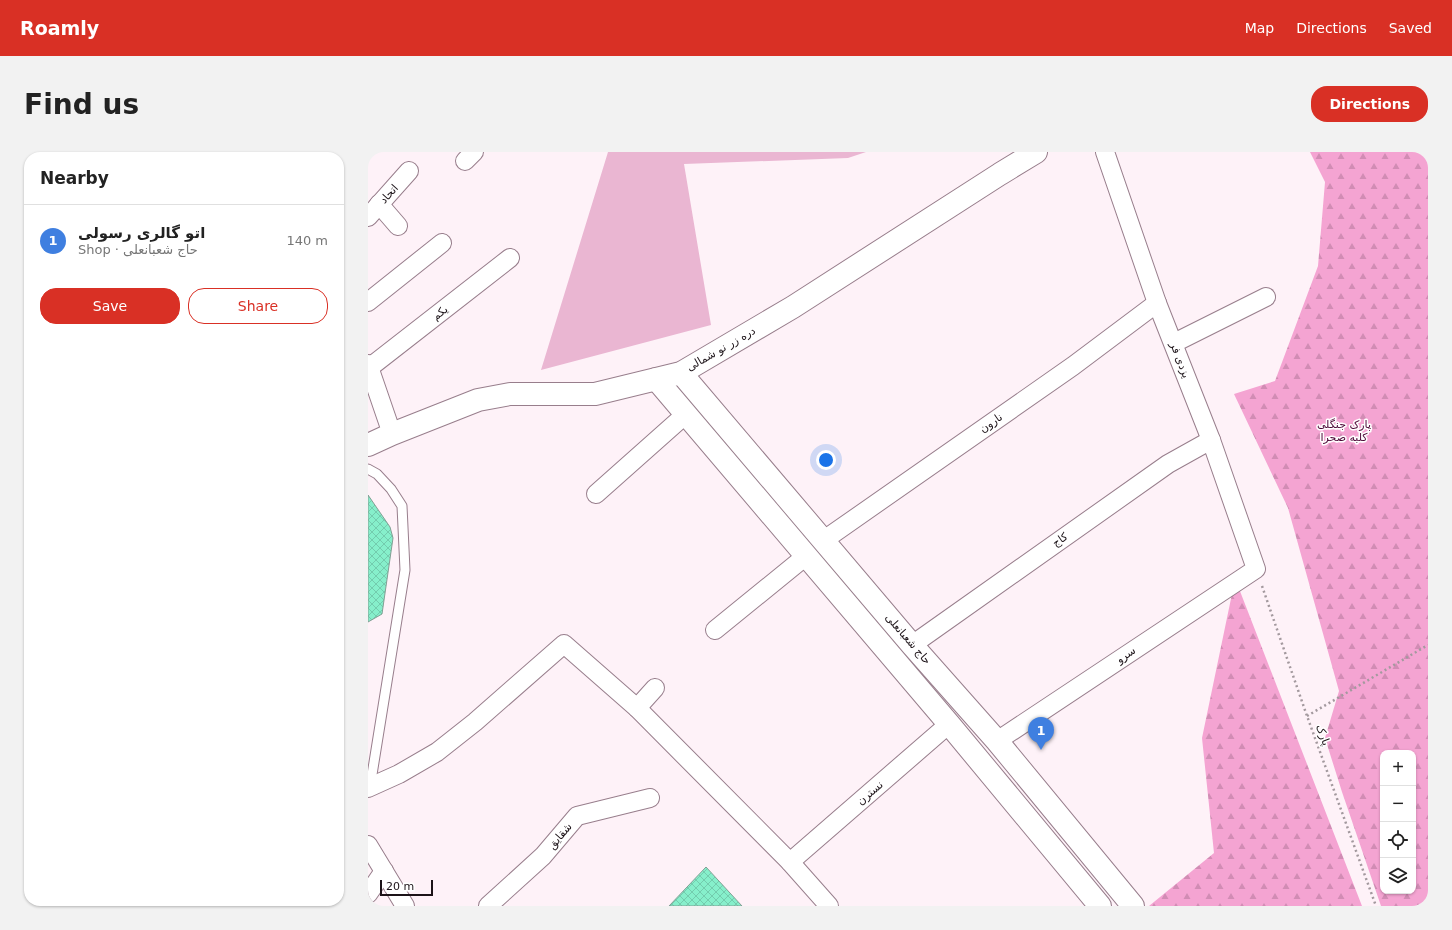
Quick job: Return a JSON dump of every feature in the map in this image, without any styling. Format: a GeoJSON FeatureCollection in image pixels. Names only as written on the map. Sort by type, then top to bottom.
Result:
{"type":"FeatureCollection","features":[{"type":"Feature","properties":{"kind":"street","name":"دره زر نو شمالی"},"geometry":{"type":"LineString","coordinates":[[368,445],[478,400],[510,394],[595,394],[681,373],[793,307],[1036,152]]}},
{"type":"Feature","properties":{"kind":"street","name":"یزدی فر"},"geometry":{"type":"LineString","coordinates":[[1105,152],[1157,303],[1211,440],[1256,568]]}},
{"type":"Feature","properties":{"kind":"street","name":"اتحاد"},"geometry":{"type":"LineString","coordinates":[[374,210],[409,171]]}},
{"type":"Feature","properties":{"kind":"street"},"geometry":{"type":"LineString","coordinates":[[374,210],[398,226]]}},
{"type":"Feature","properties":{"kind":"street"},"geometry":{"type":"LineString","coordinates":[[368,302],[442,243]]}},
{"type":"Feature","properties":{"kind":"street","name":"یکم"},"geometry":{"type":"LineString","coordinates":[[369,366],[510,258]]}},
{"type":"Feature","properties":{"kind":"street"},"geometry":{"type":"LineString","coordinates":[[1174,344],[1266,297]]}},
{"type":"Feature","properties":{"kind":"street","name":"نارون"},"geometry":{"type":"LineString","coordinates":[[824,540],[1073,366],[1157,303]]}},
{"type":"Feature","properties":{"kind":"street"},"geometry":{"type":"LineString","coordinates":[[369,366],[392,434]]}},
{"type":"Feature","properties":{"kind":"street","name":"حاج شعبانعلی"},"geometry":{"type":"LineString","coordinates":[[681,373],[912,645],[997,741],[1133,906]]}},
{"type":"Feature","properties":{"kind":"street","name":"حاج شعبانعلی"},"geometry":{"type":"LineString","coordinates":[[656,379],[977,757],[1100,906]]}},
{"type":"Feature","properties":{"kind":"street"},"geometry":{"type":"LineString","coordinates":[[596,494],[686,414]]}},
{"type":"Feature","properties":{"kind":"street","name":"کاج"},"geometry":{"type":"LineString","coordinates":[[912,645],[1168,464],[1211,440]]}},
{"type":"Feature","properties":{"kind":"street"},"geometry":{"type":"LineString","coordinates":[[715,630],[806,556]]}},
{"type":"Feature","properties":{"kind":"street","name":"سرو"},"geometry":{"type":"LineString","coordinates":[[997,741],[1256,568]]}},
{"type":"Feature","properties":{"kind":"street"},"geometry":{"type":"LineString","coordinates":[[369,787],[399,774],[437,752],[491,708],[564,644],[637,708],[790,862],[828,906]]}},
{"type":"Feature","properties":{"kind":"street"},"geometry":{"type":"LineString","coordinates":[[894,659],[912,645]]}},
{"type":"Feature","properties":{"kind":"street"},"geometry":{"type":"LineString","coordinates":[[637,708],[655,688]]}},
{"type":"Feature","properties":{"kind":"street"},"geometry":{"type":"LineString","coordinates":[[949,724],[968,708]]}},
{"type":"Feature","properties":{"kind":"street","name":"نسترن"},"geometry":{"type":"LineString","coordinates":[[790,862],[949,724]]}},
{"type":"Feature","properties":{"kind":"street"},"geometry":{"type":"LineString","coordinates":[[977,757],[997,741]]}},
{"type":"Feature","properties":{"kind":"street","name":"شقایق"},"geometry":{"type":"LineString","coordinates":[[488,906],[543,856],[577,816],[650,798]]}},
{"type":"Feature","properties":{"kind":"street"},"geometry":{"type":"LineString","coordinates":[[368,845],[405,906]]}},
{"type":"Feature","properties":{"kind":"street"},"geometry":{"type":"LineString","coordinates":[[368,894],[384,871]]}},
{"type":"Feature","properties":{"kind":"lane"},"geometry":{"type":"LineString","coordinates":[[368,469],[378,474],[391,489],[402,506],[405,570],[369,787]]}},
{"type":"Feature","properties":{"kind":"path","name":"پارک"},"geometry":{"type":"LineString","coordinates":[[1256,568],[1307,716],[1376,906]]}},
{"type":"Feature","properties":{"kind":"path"},"geometry":{"type":"LineString","coordinates":[[1307,716],[1428,645]]}},
{"type":"Feature","properties":{"kind":"green space","name":"پارک جنگلی کلبه صحرا"},"geometry":{"type":"Polygon","coordinates":[[[1310,152],[1428,152],[1428,906],[1381,906],[1325,738],[1339,691],[1288,508],[1234,394],[1275,381],[1318,266],[1325,182],[1310,152]]]}},
{"type":"Feature","properties":{"kind":"green space"},"geometry":{"type":"Polygon","coordinates":[[[1238,586],[1362,906],[1149,906],[1214,853],[1202,738],[1233,589],[1238,586]]]}},
{"type":"Feature","properties":{"kind":"shaded area"},"geometry":{"type":"Polygon","coordinates":[[[608,152],[866,152],[848,158],[684,164],[711,325],[541,370],[608,152]]]}},
{"type":"Feature","properties":{"kind":"building"},"geometry":{"type":"Polygon","coordinates":[[[368,495],[390,527],[393,538],[382,614],[368,622],[368,495]]]}},
{"type":"Feature","properties":{"kind":"building"},"geometry":{"type":"Polygon","coordinates":[[[706,867],[742,906],[669,906],[706,867]]]}},
{"type":"Feature","properties":{"kind":"place","name":"اتو گالری رسولی"},"geometry":{"type":"Point","coordinates":[1041,750]}}]}
